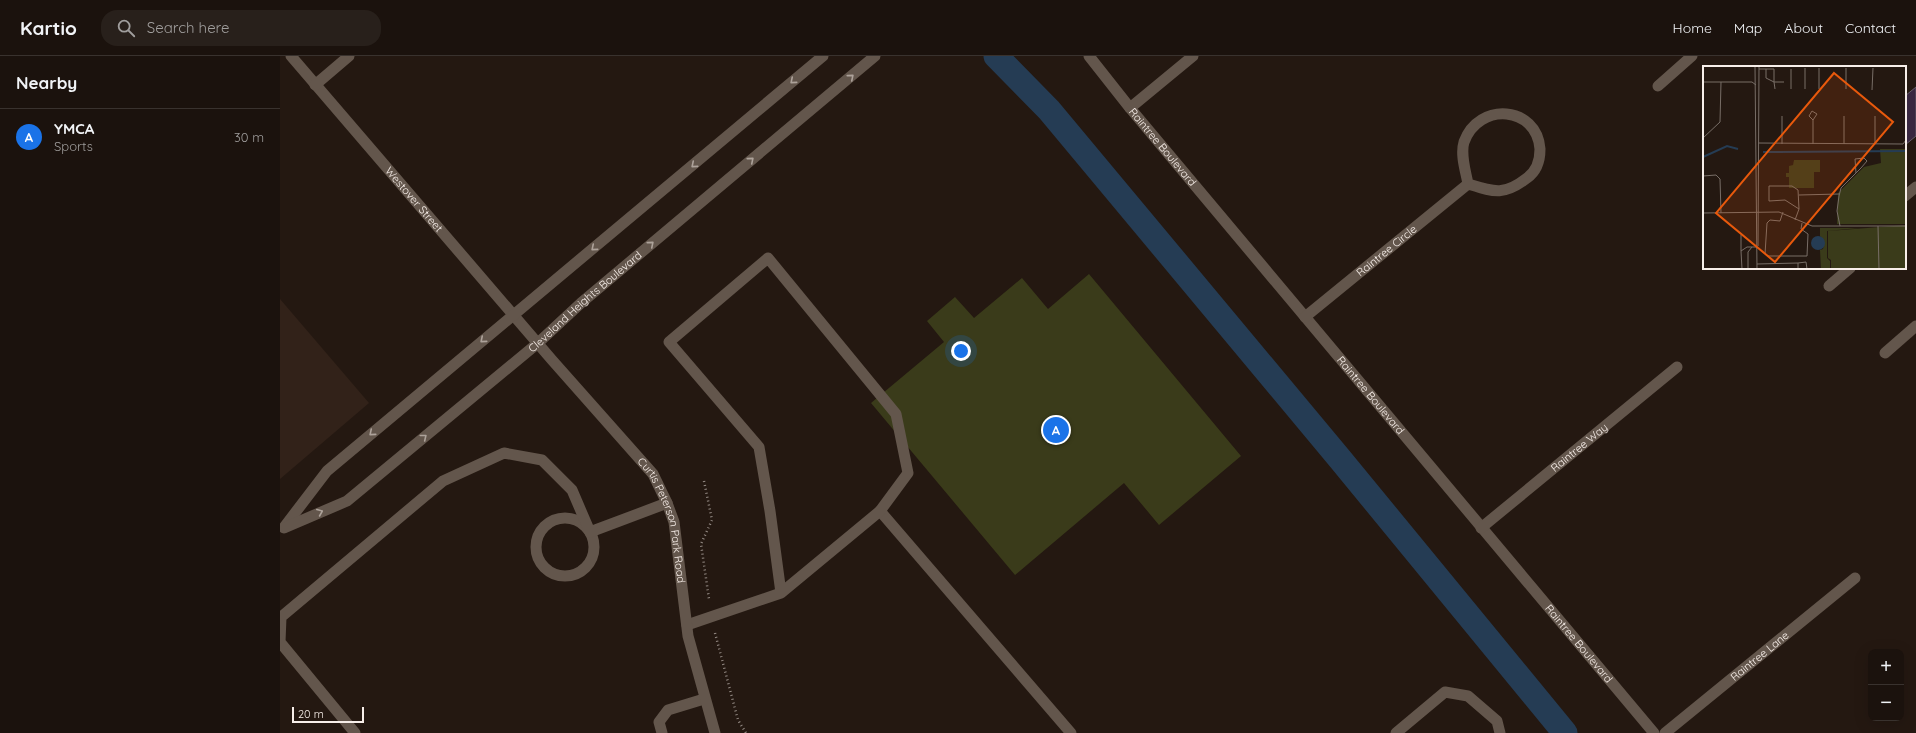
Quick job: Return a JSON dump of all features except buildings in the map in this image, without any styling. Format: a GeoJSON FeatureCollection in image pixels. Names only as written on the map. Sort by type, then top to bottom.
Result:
{"type":"FeatureCollection","features":[{"type":"Feature","properties":{"kind":"street","name":"Westover Street"},"geometry":{"type":"LineString","coordinates":[[291,56],[538,344]]}},
{"type":"Feature","properties":{"kind":"street"},"geometry":{"type":"LineString","coordinates":[[315,85],[349,56]]}},
{"type":"Feature","properties":{"kind":"street","name":"Cleveland Heights Boulevard"},"geometry":{"type":"LineString","coordinates":[[281,527],[327,470],[823,56]]}},
{"type":"Feature","properties":{"kind":"street","name":"Cleveland Heights Boulevard"},"geometry":{"type":"LineString","coordinates":[[281,527],[347,501],[538,344],[581,303],[875,56]]}},
{"type":"Feature","properties":{"kind":"street","name":"Raintree Boulevard"},"geometry":{"type":"LineString","coordinates":[[1089,56],[1130,108],[1654,733]]}},
{"type":"Feature","properties":{"kind":"street"},"geometry":{"type":"LineString","coordinates":[[1130,108],[1193,56]]}},
{"type":"Feature","properties":{"kind":"street"},"geometry":{"type":"LineString","coordinates":[[1658,86],[1692,56]]}},
{"type":"Feature","properties":{"kind":"street"},"geometry":{"type":"LineString","coordinates":[[1504,112],[1526,121],[1539,140],[1540,160],[1530,176],[1515,188],[1494,192],[1468,184],[1463,161],[1464,143],[1472,128],[1485,117],[1504,112]]}},
{"type":"Feature","properties":{"kind":"street","name":"Raintree Circle"},"geometry":{"type":"LineString","coordinates":[[1305,317],[1468,184]]}},
{"type":"Feature","properties":{"kind":"street"},"geometry":{"type":"LineString","coordinates":[[1906,195],[1916,187]]}},
{"type":"Feature","properties":{"kind":"street"},"geometry":{"type":"LineString","coordinates":[[687,626],[780,593],[880,511],[908,473],[896,414],[768,258],[669,342],[759,447],[770,511],[780,593]]}},
{"type":"Feature","properties":{"kind":"street"},"geometry":{"type":"LineString","coordinates":[[1829,286],[1849,269]]}},
{"type":"Feature","properties":{"kind":"street"},"geometry":{"type":"LineString","coordinates":[[1885,353],[1916,326]]}},
{"type":"Feature","properties":{"kind":"street","name":"Curtis Peterson Park Road"},"geometry":{"type":"LineString","coordinates":[[538,344],[653,474],[667,503],[674,522],[687,626],[704,699],[715,733]]}},
{"type":"Feature","properties":{"kind":"street","name":"Raintree Way"},"geometry":{"type":"LineString","coordinates":[[1481,528],[1677,367]]}},
{"type":"Feature","properties":{"kind":"street"},"geometry":{"type":"LineString","coordinates":[[355,733],[280,642],[281,617],[443,481],[504,453],[542,460],[572,490],[594,541],[594,551],[588,565],[580,572],[572,576],[562,576],[551,573],[543,566],[538,558],[536,547],[537,538],[542,529],[550,522],[556,519],[566,518],[576,520],[585,525],[590,532]]}},
{"type":"Feature","properties":{"kind":"street"},"geometry":{"type":"LineString","coordinates":[[590,532],[667,503]]}},
{"type":"Feature","properties":{"kind":"street"},"geometry":{"type":"LineString","coordinates":[[880,511],[1071,733]]}},
{"type":"Feature","properties":{"kind":"street","name":"Raintree Lane"},"geometry":{"type":"LineString","coordinates":[[1665,733],[1854,578]]}},
{"type":"Feature","properties":{"kind":"street"},"geometry":{"type":"LineString","coordinates":[[1396,733],[1445,692],[1468,696],[1497,721],[1500,733]]}},
{"type":"Feature","properties":{"kind":"street"},"geometry":{"type":"LineString","coordinates":[[662,733],[659,722],[668,710],[704,699]]}},
{"type":"Feature","properties":{"kind":"shaded area"},"geometry":{"type":"Polygon","coordinates":[[[280,299],[369,403],[280,479],[280,299]]]}},
{"type":"Feature","properties":{"kind":"green space"},"geometry":{"type":"Polygon","coordinates":[[[1089,274],[1241,456],[1159,525],[1124,483],[1015,575],[871,403],[944,342],[927,321],[955,297],[974,318],[1022,278],[1048,309],[1089,274]]]}},
{"type":"Feature","properties":{"kind":"waterway"},"geometry":{"type":"LineString","coordinates":[[996,56],[1049,110],[1340,459],[1565,733]]}},
{"type":"Feature","properties":{"kind":"place","name":"YMCA"},"geometry":{"type":"Point","coordinates":[1056,430]}}]}
